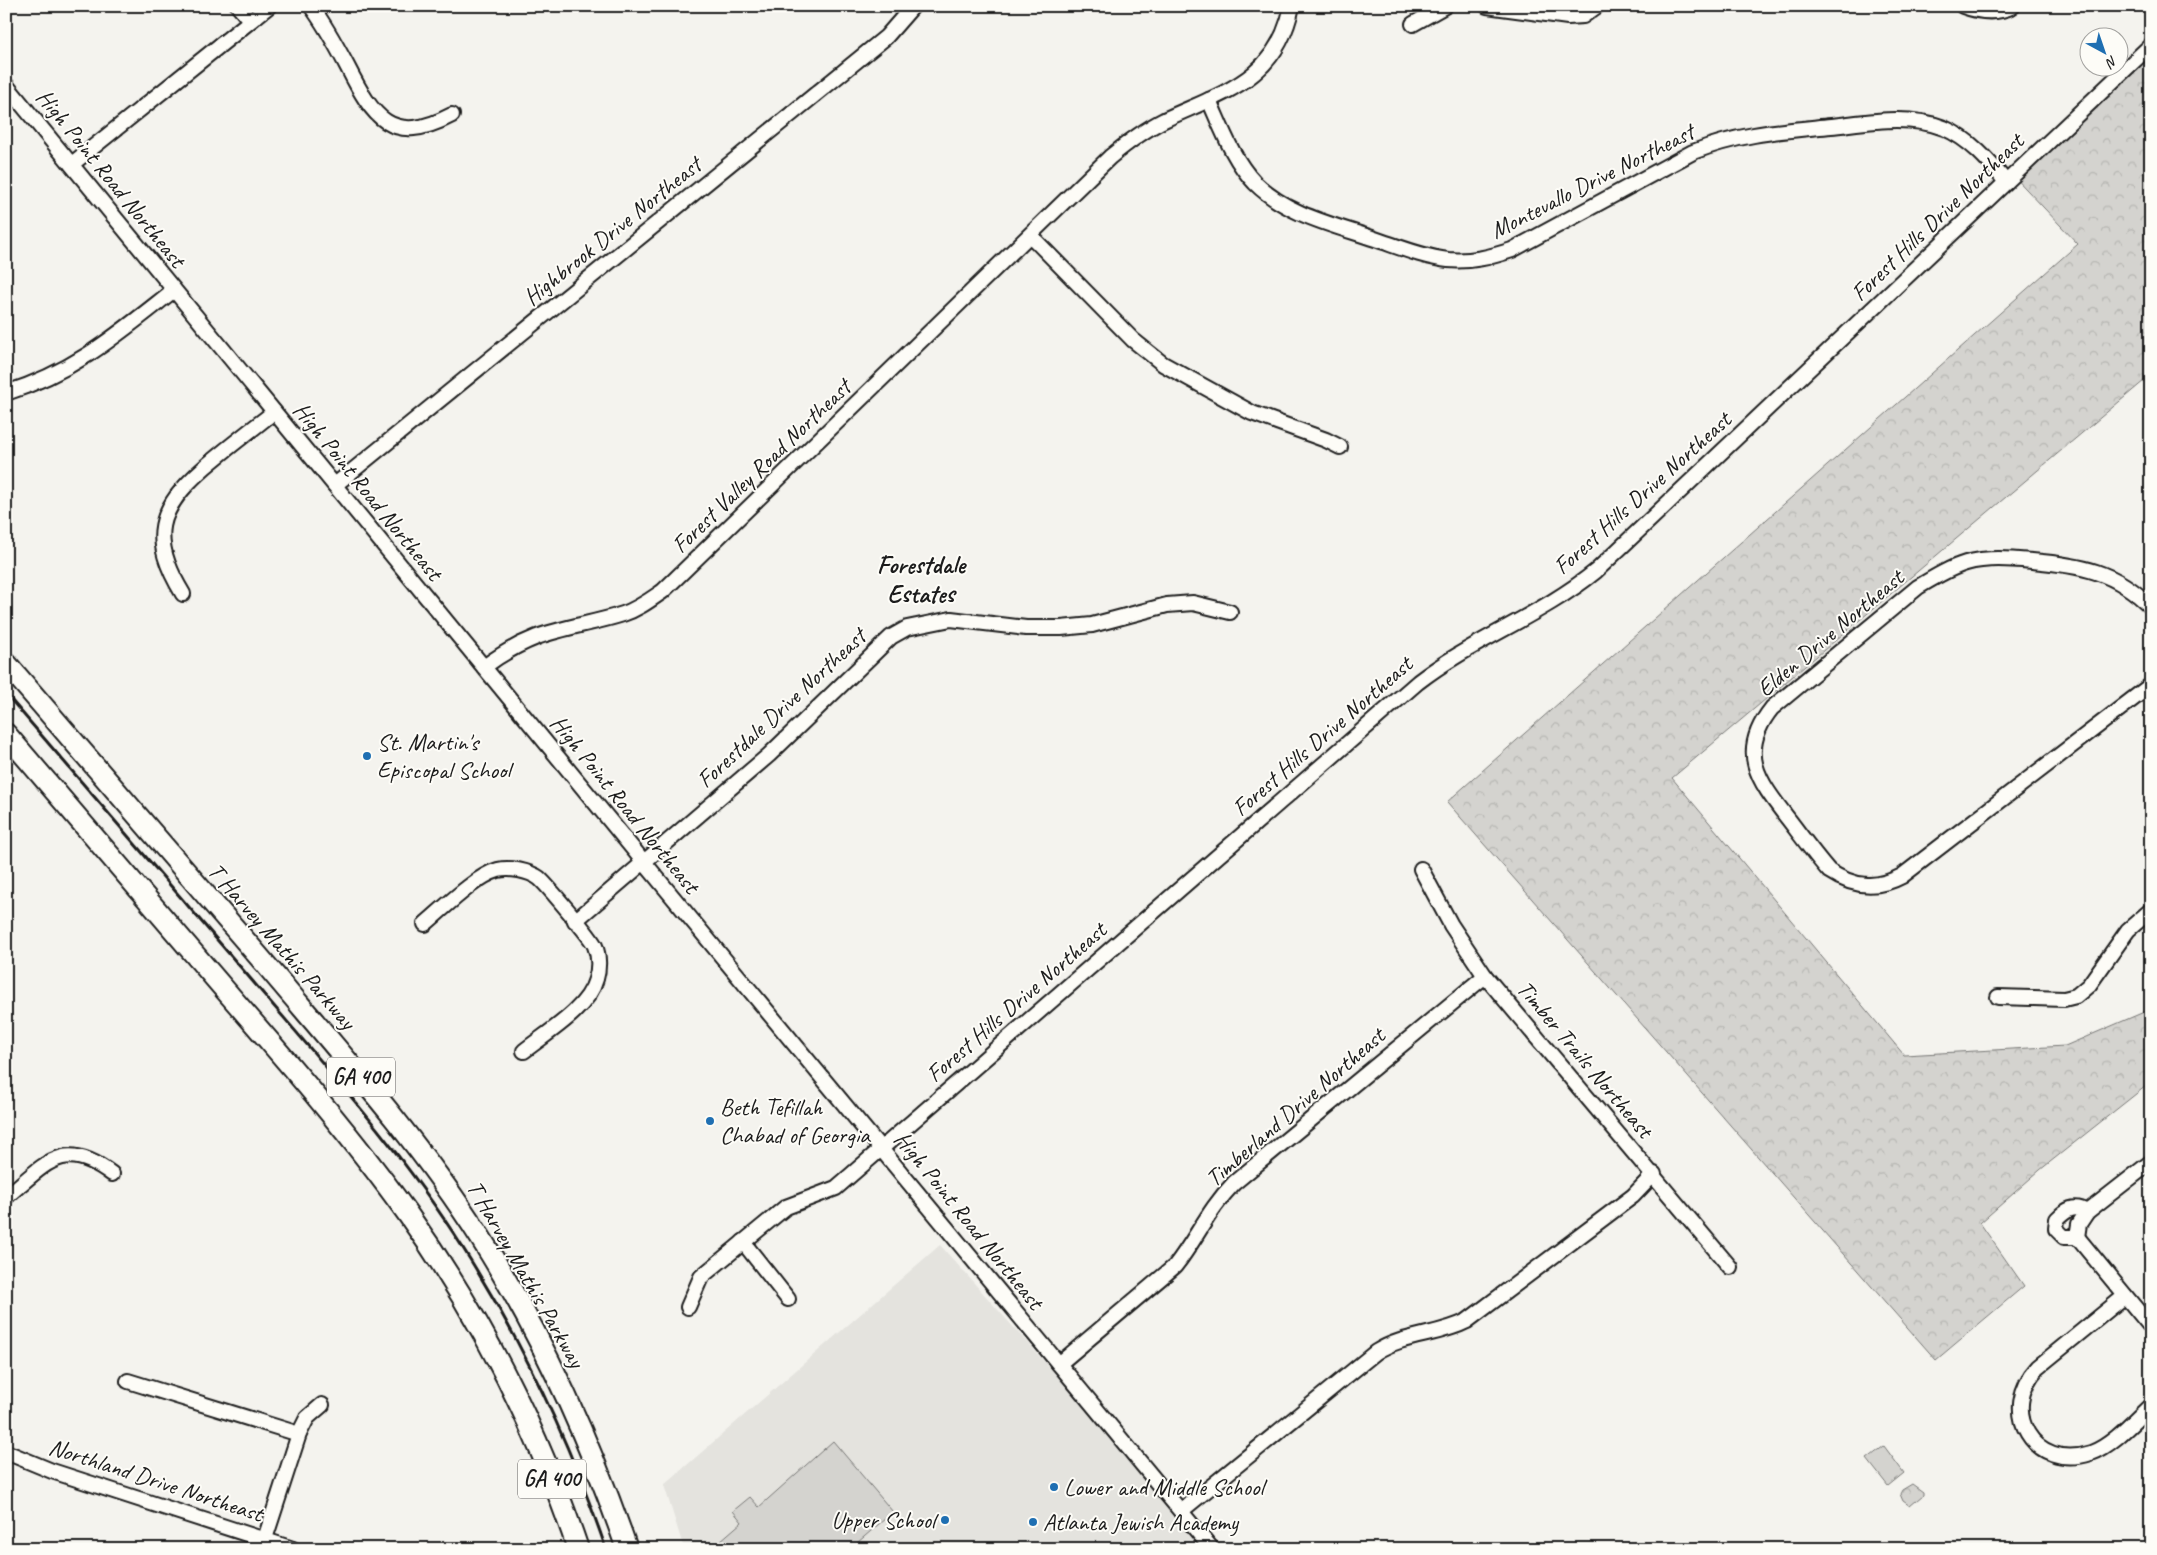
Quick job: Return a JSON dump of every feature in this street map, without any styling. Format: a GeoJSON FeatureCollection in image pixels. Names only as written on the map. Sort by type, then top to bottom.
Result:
{"type":"FeatureCollection","features":[{"type":"Feature","properties":{"kind":"highway","name":"T Harvey Mathis Parkway"},"geometry":{"type":"LineString","coordinates":[[6,663],[340,1052],[413,1142],[446,1187],[510,1286],[564,1390],[609,1497],[627,1549]]}},
{"type":"Feature","properties":{"kind":"highway","name":"GA 400"},"geometry":{"type":"LineString","coordinates":[[6,734],[304,1082],[370,1162],[408,1215],[468,1309],[496,1359],[545,1461],[578,1549]]}},
{"type":"Feature","properties":{"kind":"street"},"geometry":{"type":"LineString","coordinates":[[238,6],[250,20]]}},
{"type":"Feature","properties":{"kind":"street"},"geometry":{"type":"LineString","coordinates":[[72,164],[268,6]]}},
{"type":"Feature","properties":{"kind":"street"},"geometry":{"type":"LineString","coordinates":[[311,6],[335,44],[365,101],[378,115],[394,125],[413,128],[433,125],[452,115]]}},
{"type":"Feature","properties":{"kind":"street","name":"Highbrook Drive Northeast"},"geometry":{"type":"LineString","coordinates":[[335,485],[886,38],[899,25],[913,6]]}},
{"type":"Feature","properties":{"kind":"street","name":"Forest Valley Road Northeast"},"geometry":{"type":"LineString","coordinates":[[484,667],[499,656],[536,638],[623,614],[642,606],[663,591],[1128,142],[1163,121],[1234,89],[1262,67],[1282,38],[1289,22],[1292,6]]}},
{"type":"Feature","properties":{"kind":"street"},"geometry":{"type":"LineString","coordinates":[[1413,24],[1445,6]]}},
{"type":"Feature","properties":{"kind":"street"},"geometry":{"type":"LineString","coordinates":[[1487,6],[1568,17],[1584,16],[1597,6]]}},
{"type":"Feature","properties":{"kind":"street"},"geometry":{"type":"LineString","coordinates":[[1963,6],[1985,11],[1999,11],[2013,6]]}},
{"type":"Feature","properties":{"kind":"street","name":"Forest Hills Drive Northeast"},"geometry":{"type":"LineString","coordinates":[[688,1307],[701,1277],[786,1207],[836,1188],[1418,682],[1441,664],[1564,595],[1596,571],[2151,45]]}},
{"type":"Feature","properties":{"kind":"street","name":"High Point Road Northeast"},"geometry":{"type":"LineString","coordinates":[[6,85],[643,861],[1212,1549]]}},
{"type":"Feature","properties":{"kind":"street","name":"Montevallo Drive Northeast"},"geometry":{"type":"LineString","coordinates":[[1209,100],[1239,163],[1255,183],[1275,200],[1310,217],[1422,255],[1447,260],[1479,259],[1512,250],[1693,152],[1721,141],[1751,134],[1889,120],[1921,122],[1944,128],[1967,141],[1988,160],[2006,182]]}},
{"type":"Feature","properties":{"kind":"street"},"geometry":{"type":"LineString","coordinates":[[1030,236],[1133,340],[1162,364],[1252,413],[1340,447]]}},
{"type":"Feature","properties":{"kind":"street"},"geometry":{"type":"LineString","coordinates":[[6,393],[30,385],[70,367],[103,346],[174,290]]}},
{"type":"Feature","properties":{"kind":"street"},"geometry":{"type":"LineString","coordinates":[[183,594],[171,573],[163,547],[162,530],[169,506],[184,486],[225,450],[274,412]]}},
{"type":"Feature","properties":{"kind":"street","name":"Elden Drive Northeast"},"geometry":{"type":"LineString","coordinates":[[2151,607],[2124,584],[2101,573],[2070,564],[2013,559],[1988,559],[1967,563],[1941,573],[1918,587],[1772,708],[1762,721],[1755,736],[1753,752],[1755,767],[1765,788],[1829,871],[1842,880],[1855,884],[1870,886],[1884,884],[1902,876],[2151,685]]}},
{"type":"Feature","properties":{"kind":"street","name":"Forestdale Drive Northeast"},"geometry":{"type":"LineString","coordinates":[[576,921],[643,861],[769,755],[891,637],[907,628],[950,619],[1026,628],[1092,625],[1167,605],[1193,602],[1230,612]]}},
{"type":"Feature","properties":{"kind":"street"},"geometry":{"type":"LineString","coordinates":[[425,924],[486,874],[501,869],[519,870],[538,878],[595,945],[599,964],[596,980],[589,995],[580,1006],[524,1051]]}},
{"type":"Feature","properties":{"kind":"street","name":"Timber Trails Northeast"},"geometry":{"type":"LineString","coordinates":[[1421,869],[1450,925],[1485,976],[1654,1174],[1730,1267]]}},
{"type":"Feature","properties":{"kind":"street"},"geometry":{"type":"LineString","coordinates":[[1998,997],[2064,1000],[2076,996],[2089,985],[2128,930],[2151,910]]}},
{"type":"Feature","properties":{"kind":"street","name":"Timberland Drive Northeast"},"geometry":{"type":"LineString","coordinates":[[1059,1364],[1175,1266],[1187,1251],[1211,1210],[1234,1184],[1485,976]]}},
{"type":"Feature","properties":{"kind":"street"},"geometry":{"type":"LineString","coordinates":[[6,1197],[50,1160],[65,1156],[82,1156],[95,1161],[112,1174]]}},
{"type":"Feature","properties":{"kind":"street"},"geometry":{"type":"LineString","coordinates":[[2151,1162],[2087,1212],[2079,1224],[2077,1237],[2151,1327]]}},
{"type":"Feature","properties":{"kind":"street"},"geometry":{"type":"LineString","coordinates":[[1181,1512],[1376,1352],[1398,1340],[1443,1332],[1467,1321],[1633,1196],[1654,1174]]}},
{"type":"Feature","properties":{"kind":"street"},"geometry":{"type":"LineString","coordinates":[[2077,1237],[2064,1237],[2056,1229],[2057,1219],[2065,1211],[2074,1207],[2087,1212]]}},
{"type":"Feature","properties":{"kind":"street"},"geometry":{"type":"LineString","coordinates":[[743,1242],[788,1299]]}},
{"type":"Feature","properties":{"kind":"street"},"geometry":{"type":"LineString","coordinates":[[2125,1296],[2028,1377],[2024,1386],[2020,1415],[2023,1427],[2038,1446],[2056,1456],[2067,1457],[2079,1456],[2099,1450],[2151,1405]]}},
{"type":"Feature","properties":{"kind":"street"},"geometry":{"type":"LineString","coordinates":[[128,1381],[299,1434]]}},
{"type":"Feature","properties":{"kind":"street"},"geometry":{"type":"LineString","coordinates":[[264,1544],[299,1434],[307,1418],[322,1406]]}},
{"type":"Feature","properties":{"kind":"street","name":"Northland Drive Northeast"},"geometry":{"type":"LineString","coordinates":[[6,1452],[52,1472],[264,1544],[293,1549]]}},
{"type":"Feature","properties":{"kind":"shaded area"},"geometry":{"type":"Polygon","coordinates":[[[940,1245],[1212,1549],[684,1549],[664,1485],[940,1245]]]}},
{"type":"Feature","properties":{"kind":"green space"},"geometry":{"type":"Polygon","coordinates":[[[2151,44],[2151,375],[1672,778],[1904,1055],[2065,1046],[2151,1009],[2151,1082],[2040,1170],[1980,1223],[2024,1286],[1936,1360],[1447,802],[2078,244],[2009,171],[2113,78],[2130,78],[2130,63],[2151,44]]]}},
{"type":"Feature","properties":{"kind":"green space"},"geometry":{"type":"Polygon","coordinates":[[[833,1441],[893,1512],[850,1549],[727,1549],[720,1541],[742,1522],[733,1511],[750,1497],[759,1507],[833,1441]]]}},
{"type":"Feature","properties":{"kind":"green space"},"geometry":{"type":"Polygon","coordinates":[[[1884,1446],[1904,1473],[1888,1486],[1867,1459],[1884,1446]]]}},
{"type":"Feature","properties":{"kind":"green space"},"geometry":{"type":"Polygon","coordinates":[[[1912,1484],[1923,1492],[1923,1495],[1910,1506],[1903,1501],[1900,1494],[1902,1490],[1912,1484]]]}},
{"type":"Feature","properties":{"kind":"railway"},"geometry":{"type":"LineString","coordinates":[[6,694],[341,1085],[392,1148],[441,1214],[506,1320],[544,1394],[577,1471],[606,1549]]}},
{"type":"Feature","properties":{"kind":"place","name":"St. Martin's Episcopal School"},"geometry":{"type":"Point","coordinates":[367,756]}},
{"type":"Feature","properties":{"kind":"place","name":"Beth Tefillah Chabad of Georgia"},"geometry":{"type":"Point","coordinates":[710,1121]}},
{"type":"Feature","properties":{"kind":"place","name":"Lower and Middle School"},"geometry":{"type":"Point","coordinates":[1054,1487]}},
{"type":"Feature","properties":{"kind":"place","name":"Upper School"},"geometry":{"type":"Point","coordinates":[945,1520]}},
{"type":"Feature","properties":{"kind":"place","name":"Atlanta Jewish Academy"},"geometry":{"type":"Point","coordinates":[1033,1522]}},
{"type":"Feature","properties":{"kind":"district","name":"Forestdale Estates"},"geometry":{"type":"Point","coordinates":[921,580]}}]}
